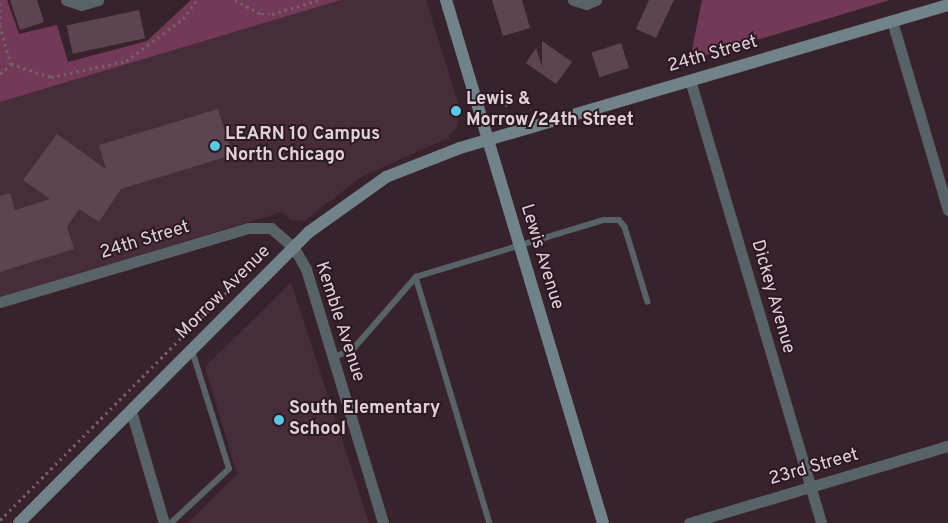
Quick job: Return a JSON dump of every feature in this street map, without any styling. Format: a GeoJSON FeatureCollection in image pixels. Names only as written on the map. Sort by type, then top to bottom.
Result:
{"type":"FeatureCollection","features":[{"type":"Feature","properties":{"kind":"street"},"geometry":{"type":"LineString","coordinates":[[66,0],[81,5],[98,0]]}},
{"type":"Feature","properties":{"kind":"street","name":"Lewis Avenue"},"geometry":{"type":"LineString","coordinates":[[446,0],[603,523]]}},
{"type":"Feature","properties":{"kind":"street"},"geometry":{"type":"LineString","coordinates":[[573,0],[586,4],[596,0]]}},
{"type":"Feature","properties":{"kind":"street","name":"24th Street"},"geometry":{"type":"LineString","coordinates":[[488,140],[948,5]]}},
{"type":"Feature","properties":{"kind":"street"},"geometry":{"type":"LineString","coordinates":[[892,21],[948,210]]}},
{"type":"Feature","properties":{"kind":"street","name":"Dickey Avenue"},"geometry":{"type":"LineString","coordinates":[[690,80],[821,523]]}},
{"type":"Feature","properties":{"kind":"street","name":"Morrow Avenue"},"geometry":{"type":"LineString","coordinates":[[20,523],[130,410],[294,248],[349,200],[386,177],[488,140]]}},
{"type":"Feature","properties":{"kind":"street","name":"24th Street"},"geometry":{"type":"LineString","coordinates":[[0,302],[248,228],[271,228],[294,248]]}},
{"type":"Feature","properties":{"kind":"street","name":"Kemble Avenue"},"geometry":{"type":"LineString","coordinates":[[294,248],[306,269],[383,523]]}},
{"type":"Feature","properties":{"kind":"street"},"geometry":{"type":"LineString","coordinates":[[130,410],[164,523]]}},
{"type":"Feature","properties":{"kind":"street","name":"23rd Street"},"geometry":{"type":"LineString","coordinates":[[690,523],[713,519],[810,487],[948,446]]}},
{"type":"Feature","properties":{"kind":"lane"},"geometry":{"type":"LineString","coordinates":[[333,358],[354,348],[416,277],[520,244],[619,220],[625,227],[648,302]]}},
{"type":"Feature","properties":{"kind":"lane"},"geometry":{"type":"LineString","coordinates":[[416,277],[490,523]]}},
{"type":"Feature","properties":{"kind":"lane"},"geometry":{"type":"LineString","coordinates":[[171,523],[229,469],[192,349]]}},
{"type":"Feature","properties":{"kind":"path"},"geometry":{"type":"LineString","coordinates":[[11,64],[51,77],[126,61],[183,19],[197,0]]}},
{"type":"Feature","properties":{"kind":"path"},"geometry":{"type":"LineString","coordinates":[[235,0],[261,14],[272,14],[319,0]]}},
{"type":"Feature","properties":{"kind":"path"},"geometry":{"type":"LineString","coordinates":[[0,3],[0,25],[11,64]]}},
{"type":"Feature","properties":{"kind":"path"},"geometry":{"type":"LineString","coordinates":[[0,74],[11,64]]}},
{"type":"Feature","properties":{"kind":"path"},"geometry":{"type":"LineString","coordinates":[[505,106],[508,101]]}},
{"type":"Feature","properties":{"kind":"path"},"geometry":{"type":"LineString","coordinates":[[0,520],[270,248]]}},
{"type":"Feature","properties":{"kind":"shaded area"},"geometry":{"type":"Polygon","coordinates":[[[0,0],[7,0],[19,34],[57,25],[68,62],[147,41],[191,0],[341,0],[0,102],[0,0]]]}},
{"type":"Feature","properties":{"kind":"shaded area","name":"LEARN 10 Campus North Chicago"},"geometry":{"type":"Polygon","coordinates":[[[341,0],[426,0],[460,109],[457,126],[448,138],[361,177],[304,221],[291,220],[282,212],[0,297],[0,102],[341,0]]]}},
{"type":"Feature","properties":{"kind":"shaded area"},"geometry":{"type":"Polygon","coordinates":[[[702,0],[890,0],[690,60],[702,0]]]}},
{"type":"Feature","properties":{"kind":"shaded area","name":"South Elementary School"},"geometry":{"type":"Polygon","coordinates":[[[291,282],[369,523],[188,523],[237,474],[205,367],[291,282]]]}},
{"type":"Feature","properties":{"kind":"building"},"geometry":{"type":"Polygon","coordinates":[[[10,0],[37,0],[44,22],[20,30],[10,0]]]}},
{"type":"Feature","properties":{"kind":"building"},"geometry":{"type":"Polygon","coordinates":[[[492,0],[522,0],[530,28],[503,36],[492,0]]]}},
{"type":"Feature","properties":{"kind":"building"},"geometry":{"type":"Polygon","coordinates":[[[649,0],[674,0],[656,38],[636,29],[649,0]]]}},
{"type":"Feature","properties":{"kind":"building"},"geometry":{"type":"Polygon","coordinates":[[[139,10],[145,38],[73,54],[67,25],[139,10]]]}},
{"type":"Feature","properties":{"kind":"building"},"geometry":{"type":"Polygon","coordinates":[[[542,41],[572,62],[556,84],[526,63],[536,48],[542,67],[542,41]]]}},
{"type":"Feature","properties":{"kind":"building"},"geometry":{"type":"Polygon","coordinates":[[[621,43],[629,68],[600,77],[592,53],[621,43]]]}},
{"type":"Feature","properties":{"kind":"building"},"geometry":{"type":"Polygon","coordinates":[[[218,109],[232,155],[121,189],[99,222],[79,209],[67,227],[74,249],[0,272],[0,196],[10,193],[15,210],[50,199],[23,180],[57,134],[106,169],[99,145],[218,109]]]}},
{"type":"Feature","properties":{"kind":"place","name":"Lewis & Morrow/24th Street"},"geometry":{"type":"Point","coordinates":[456,111]}},
{"type":"Feature","properties":{"kind":"place","name":"LEARN 10 Campus North Chicago"},"geometry":{"type":"Point","coordinates":[215,146]}},
{"type":"Feature","properties":{"kind":"place","name":"South Elementary School"},"geometry":{"type":"Point","coordinates":[279,420]}}]}
